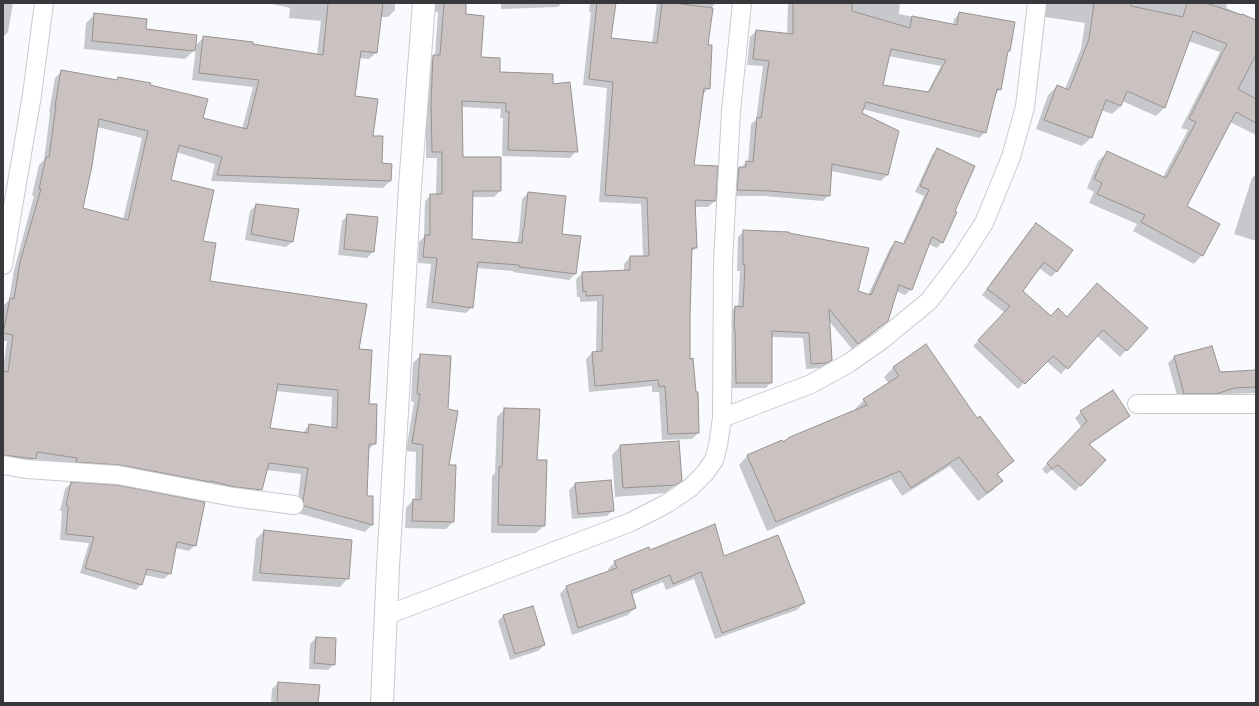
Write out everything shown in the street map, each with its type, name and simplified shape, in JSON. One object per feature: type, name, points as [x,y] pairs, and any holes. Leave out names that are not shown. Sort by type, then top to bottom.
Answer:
[{"type":"street","points":[[3,265],[32,94],[44,3]]},
{"type":"street","points":[[382,703],[387,615],[388,559],[410,186],[424,3]]},
{"type":"street","points":[[387,615],[631,522],[666,504],[690,488],[705,473],[714,460],[722,418],[723,262],[731,111],[742,3]]},
{"type":"street","points":[[722,418],[811,384],[849,363],[883,339],[929,301],[934,295],[960,260],[984,223],[1010,157],[1025,107],[1037,3]]},
{"type":"street","points":[[1137,404],[1256,404]]},
{"type":"street","points":[[3,465],[26,469],[118,475],[233,497],[294,504]]},
{"type":"building","points":[[328,3],[383,3],[377,53],[361,51],[355,96],[378,99],[373,136],[383,136],[382,163],[392,164],[391,181],[217,175],[222,157],[179,145],[171,180],[214,190],[203,241],[216,243],[210,281],[367,304],[359,349],[372,350],[369,404],[377,404],[376,444],[369,444],[367,496],[373,496],[373,525],[304,506],[303,501],[308,468],[269,463],[262,490],[235,487],[120,465],[76,462],[77,458],[37,452],[36,459],[3,455],[3,371],[8,372],[13,335],[3,333],[10,298],[14,299],[20,262],[41,189],[39,189],[46,157],[49,157],[61,70],[117,80],[118,77],[151,83],[150,85],[208,99],[203,118],[247,129],[259,80],[199,73],[203,36],[253,42],[253,44],[323,55]],"holes":[[[99,119],[148,131],[128,220],[83,208],[92,166]],[[278,384],[338,390],[337,428],[309,424],[308,433],[270,428]]]},
{"type":"building","points":[[444,3],[466,3],[466,14],[484,16],[481,57],[500,58],[500,72],[553,74],[553,84],[570,82],[578,152],[508,150],[509,112],[506,112],[506,103],[462,101],[463,157],[501,157],[501,191],[473,191],[472,239],[522,243],[528,192],[566,196],[562,234],[581,236],[576,274],[519,267],[519,265],[478,262],[473,308],[432,302],[437,258],[423,257],[425,235],[430,235],[430,194],[442,194],[442,152],[432,152],[431,104],[433,55],[440,55]]},
{"type":"building","points":[[597,3],[616,3],[611,38],[657,43],[662,3],[713,8],[708,45],[712,45],[710,89],[704,88],[694,165],[718,166],[716,201],[695,200],[697,248],[692,248],[690,359],[693,358],[696,392],[698,392],[699,433],[668,434],[665,386],[659,387],[658,380],[595,386],[592,352],[602,351],[603,295],[586,296],[586,291],[583,292],[582,272],[630,270],[630,256],[649,256],[647,198],[605,195],[613,82],[589,79]]},
{"type":"building","points":[[793,3],[852,3],[852,11],[910,28],[912,16],[957,25],[959,12],[1015,22],[1001,90],[997,89],[986,133],[866,102],[862,113],[899,131],[888,175],[832,164],[830,196],[737,190],[739,167],[746,167],[746,161],[753,162],[757,117],[761,118],[769,61],[753,59],[756,30],[793,34]],"holes":[[[891,49],[946,60],[929,92],[883,85]]]},
{"type":"building","points":[[1094,3],[1131,3],[1131,6],[1183,17],[1187,3],[1206,3],[1256,20],[1256,55],[1238,89],[1256,99],[1256,123],[1236,112],[1187,206],[1220,224],[1203,256],[1141,222],[1145,215],[1097,194],[1102,183],[1094,179],[1107,151],[1166,178],[1196,122],[1189,119],[1227,44],[1193,31],[1165,108],[1127,91],[1121,106],[1106,100],[1092,138],[1044,120],[1057,85],[1069,90],[1089,39]]},
{"type":"building","points":[[94,13],[147,19],[146,29],[197,35],[195,51],[92,41]]},
{"type":"building","points":[[937,148],[975,166],[943,243],[932,237],[912,290],[899,285],[888,321],[858,344],[829,309],[832,360],[827,363],[811,364],[809,333],[772,331],[772,383],[736,383],[734,329],[735,306],[743,307],[745,265],[743,265],[743,230],[789,232],[869,248],[858,291],[871,295],[895,241],[904,244],[929,190],[920,186]]},
{"type":"building","points":[[256,204],[299,209],[293,242],[251,234]]},
{"type":"building","points":[[347,214],[378,217],[374,252],[344,249]]},
{"type":"building","points":[[1036,223],[1073,250],[1057,272],[1044,262],[1023,291],[1051,316],[1058,308],[1067,317],[1097,283],[1148,328],[1127,351],[1103,330],[1068,369],[1053,356],[1025,384],[978,340],[1010,306],[987,289]]},
{"type":"building","points":[[926,344],[977,418],[980,416],[1014,461],[997,474],[1003,481],[987,493],[959,457],[911,488],[900,471],[776,522],[747,455],[782,440],[783,442],[790,437],[867,405],[863,399],[899,376],[893,367]]},
{"type":"building","points":[[1212,346],[1220,372],[1256,370],[1256,387],[1234,388],[1216,394],[1184,394],[1174,356]]},
{"type":"building","points":[[420,354],[451,356],[448,409],[458,411],[449,465],[456,465],[454,522],[412,521],[413,499],[421,500],[423,445],[412,443],[420,394],[417,394]]},
{"type":"building","points":[[1113,390],[1130,416],[1089,444],[1106,460],[1081,486],[1058,465],[1052,469],[1047,463],[1087,421],[1080,411]]},
{"type":"building","points":[[504,408],[540,409],[537,460],[547,460],[545,526],[498,525],[499,467],[502,467]]},
{"type":"building","points":[[679,441],[682,481],[676,485],[623,488],[620,445]]},
{"type":"building","points":[[611,480],[614,511],[578,514],[575,483]]},
{"type":"building","points":[[71,482],[117,485],[205,502],[196,546],[177,542],[171,574],[147,569],[142,585],[85,568],[94,537],[66,534],[68,506],[66,505]]},
{"type":"building","points":[[715,524],[724,556],[778,535],[805,603],[722,633],[701,572],[673,584],[670,575],[631,591],[636,608],[578,628],[566,586],[617,568],[614,561],[649,547],[650,550]]},
{"type":"building","points":[[264,530],[352,540],[349,579],[260,573]]},
{"type":"building","points":[[533,606],[545,645],[515,654],[503,615]]},
{"type":"building","points":[[316,637],[336,638],[335,665],[314,663]]},
{"type":"building","points":[[278,682],[320,685],[318,703],[277,703]]}]
